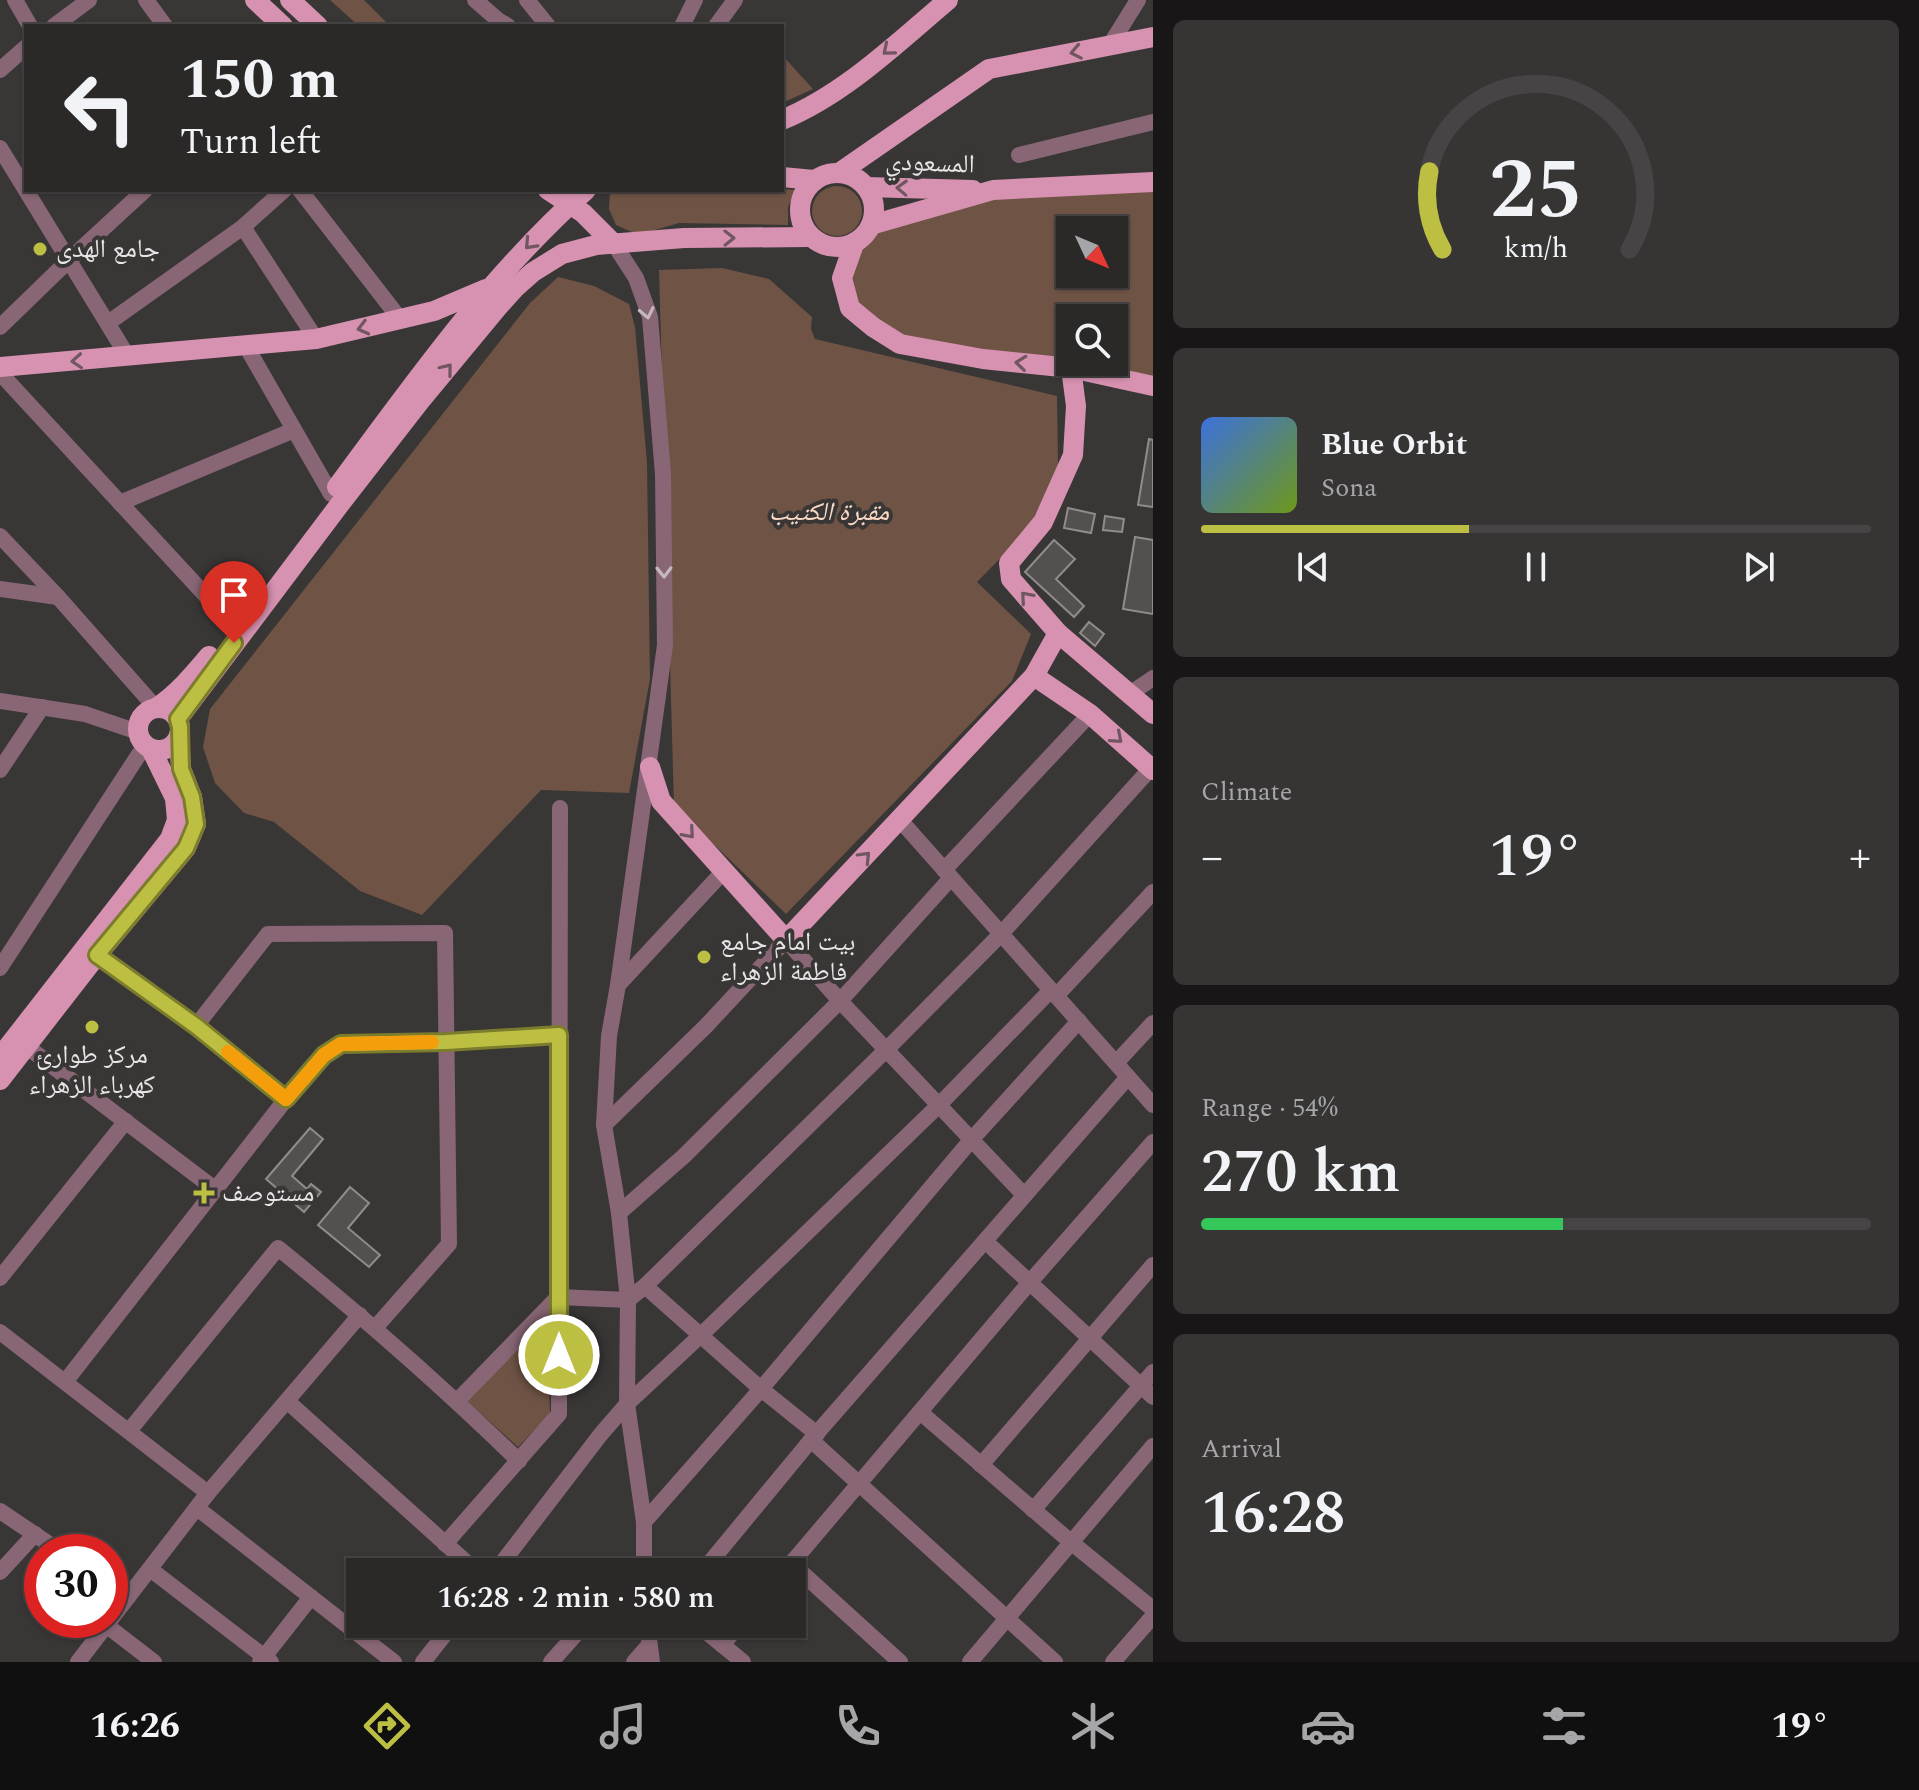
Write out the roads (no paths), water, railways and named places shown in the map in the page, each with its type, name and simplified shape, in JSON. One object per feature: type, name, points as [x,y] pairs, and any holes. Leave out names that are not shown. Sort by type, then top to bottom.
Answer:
[{"type":"main road","points":[[255,0],[281,24]]},
{"type":"main road","points":[[290,0],[316,24]]},
{"type":"main road","points":[[784,119],[833,92],[948,0]]},
{"type":"main road","points":[[839,173],[858,179],[866,187],[874,205],[874,215],[864,236],[854,244],[831,247],[810,237],[799,214],[800,201],[814,180],[839,173],[989,69],[1153,37]]},
{"type":"main road","points":[[784,177],[814,180]]},
{"type":"main road","points":[[871,225],[993,190],[1153,182]]},
{"type":"main road","name":"المسعودي","points":[[866,187],[993,190]]},
{"type":"main road","points":[[551,192],[594,223],[614,244]]},
{"type":"main road","points":[[0,1057],[170,839],[177,820],[175,798],[144,742],[140,719],[149,710],[170,699],[188,681],[490,287],[584,192]]},
{"type":"main road","points":[[594,223],[595,192]]},
{"type":"main road","points":[[144,742],[160,751],[175,743],[179,727],[402,424],[515,288],[540,267],[562,254],[614,244],[684,238],[810,237]]},
{"type":"main road","points":[[854,244],[842,278],[850,308],[900,344],[983,359],[1056,366]]},
{"type":"main road","points":[[0,370],[316,339],[449,306],[490,287]]},
{"type":"main road","points":[[1072,376],[1076,406],[1073,455],[1043,522],[1009,563],[1011,579],[1058,633],[1153,714]]},
{"type":"main road","points":[[1107,376],[1153,386]]},
{"type":"main road","points":[[650,767],[661,801],[786,940],[1034,676],[1058,633]]},
{"type":"main road","points":[[1034,676],[1090,714],[1152,769]]},
{"type":"main road","points":[[0,1080],[97,955],[186,848],[196,824],[192,797],[181,769],[179,727],[169,710],[156,708]]},
{"type":"street","points":[[15,0],[29,24]]},
{"type":"street","points":[[57,24],[89,0]]},
{"type":"street","points":[[146,0],[164,24]]},
{"type":"street","points":[[475,0],[505,24]]},
{"type":"street","points":[[527,0],[545,24]]},
{"type":"street","points":[[683,24],[695,0]]},
{"type":"street","points":[[717,24],[735,0]]},
{"type":"street","points":[[1110,45],[1138,0]]},
{"type":"street","points":[[0,70],[24,49]]},
{"type":"street","points":[[1019,155],[1153,122]]},
{"type":"street","points":[[0,148],[24,188]]},
{"type":"street","points":[[26,192],[128,357]]},
{"type":"street","points":[[0,327],[143,192]]},
{"type":"street","points":[[108,323],[243,227],[282,192]]},
{"type":"street","points":[[302,192],[400,319]]},
{"type":"street","points":[[243,227],[316,339]]},
{"type":"street","points":[[614,244],[636,278],[650,317],[663,474],[665,645],[650,767],[609,1036],[604,1125],[619,1213],[628,1300],[627,1404],[644,1522],[645,1558]]},
{"type":"street","points":[[246,346],[331,494]]},
{"type":"street","points":[[0,370],[233,625]]},
{"type":"street","points":[[120,503],[294,430]]},
{"type":"street","points":[[0,536],[156,708]]},
{"type":"street","points":[[0,589],[58,597]]},
{"type":"street","points":[[1131,693],[1153,678]]},
{"type":"street","points":[[0,701],[85,714],[144,742],[0,968]]},
{"type":"street","points":[[0,770],[42,707]]},
{"type":"street","points":[[619,1213],[684,1156],[840,1001],[947,874],[1090,714]]},
{"type":"street","points":[[457,1401],[558,1297],[628,1300],[645,1286],[1001,934],[1152,769]]},
{"type":"street","points":[[445,1544],[559,1414],[560,808]]},
{"type":"street","points":[[900,820],[1153,1105]]},
{"type":"street","points":[[618,985],[723,872]]},
{"type":"street","points":[[506,1558],[627,1404],[939,1105],[1153,892]]},
{"type":"street","points":[[196,1026],[268,934],[445,933],[449,1244],[375,1328]]},
{"type":"street","points":[[604,1125],[706,1026],[786,940],[1024,1195]]},
{"type":"street","points":[[97,955],[196,1026],[286,1099]]},
{"type":"street","points":[[644,1522],[972,1139],[1079,1021]]},
{"type":"street","points":[[1116,1063],[1153,1023]]},
{"type":"street","points":[[65,1382],[286,1099],[324,1055],[341,1044],[559,1035]]},
{"type":"street","points":[[26,1046],[216,1190]]},
{"type":"street","points":[[714,1558],[814,1437],[1128,1077]]},
{"type":"street","points":[[0,1278],[126,1121]]},
{"type":"street","points":[[795,1558],[1153,1142]]},
{"type":"street","points":[[985,1241],[1147,1391]]},
{"type":"street","points":[[129,1431],[278,1248],[375,1328],[519,1461]]},
{"type":"street","points":[[981,1465],[1153,1265]]},
{"type":"street","points":[[645,1286],[814,1437],[858,1484],[1055,1662]]},
{"type":"street","points":[[128,1597],[208,1493],[360,1315]]},
{"type":"street","points":[[0,1332],[208,1493]]},
{"type":"street","points":[[1033,1510],[1147,1391],[1153,1372]]},
{"type":"street","points":[[287,1401],[461,1558]]},
{"type":"street","points":[[920,1412],[1153,1609]]},
{"type":"street","points":[[970,1662],[1153,1446]]},
{"type":"street","points":[[197,1508],[394,1662]]},
{"type":"street","points":[[0,1511],[35,1534]]},
{"type":"street","points":[[0,1572],[24,1546]]},
{"type":"street","points":[[642,1558],[645,1554]]},
{"type":"street","points":[[150,1569],[265,1660],[311,1597]]},
{"type":"street","points":[[806,1584],[900,1662]]},
{"type":"street","points":[[1113,1662],[1153,1616]]},
{"type":"street","points":[[78,1662],[96,1638]]},
{"type":"street","points":[[123,1638],[154,1662]]},
{"type":"street","points":[[423,1662],[442,1638]]},
{"type":"street","points":[[551,1662],[572,1638]]},
{"type":"street","points":[[714,1638],[743,1662]]},
{"type":"street","points":[[722,1645],[728,1638]]},
{"type":"street","points":[[634,1662],[650,1654]]},
{"type":"place","name":"جامع الهدى","points":[[40,249]]},
{"type":"place","name":"بيت امام جامع فاطمة الزهراء","points":[[704,957]]},
{"type":"place","name":"مركز طوارئ كهرباء الزهراء","points":[[92,1027]]},
{"type":"place","name":"مستوصف","points":[[204,1193]]},
{"type":"park label","name":"مقبرة الكتيب","points":[[829,512]]}]
